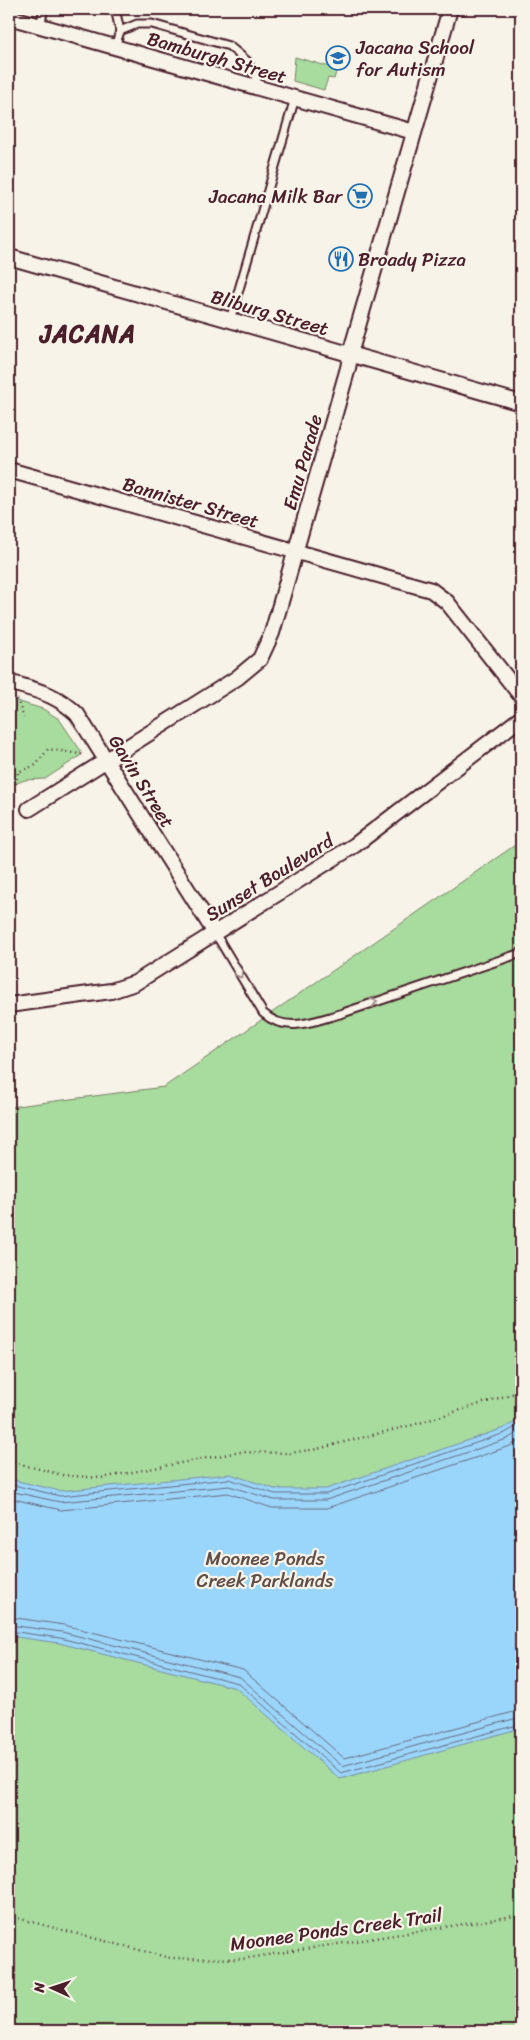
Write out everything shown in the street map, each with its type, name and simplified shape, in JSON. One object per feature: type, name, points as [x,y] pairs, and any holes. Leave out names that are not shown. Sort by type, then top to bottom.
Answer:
[{"type":"street","name":"Emu Parade","points":[[29,808],[238,678],[260,659],[272,634],[296,552],[450,9]]},
{"type":"street","name":"Bamburgh Street","points":[[9,17],[414,132]]},
{"type":"street","name":"Bliburg Street","points":[[9,257],[521,403]]},
{"type":"street","name":"Bannister Street","points":[[9,470],[422,587],[437,594],[446,602],[521,696]]},
{"type":"street","name":"Gavin Street","points":[[9,682],[61,699],[77,714],[215,933]]},
{"type":"street","name":"Sunset Boulevard","points":[[9,1005],[111,992],[127,987],[362,840],[521,718]]},
{"type":"lane","points":[[40,26],[44,9]]},
{"type":"lane","points":[[115,47],[120,31],[116,13]]},
{"type":"lane","points":[[120,31],[137,24],[152,24],[229,46],[247,61],[257,80],[257,88]]},
{"type":"lane","points":[[230,320],[295,98]]},
{"type":"lane","points":[[215,933],[263,1013],[272,1021],[288,1024],[309,1023],[340,1014],[521,953]]},
{"type":"path","points":[[17,699],[24,718]]},
{"type":"path","points":[[16,784],[18,772],[36,764],[48,748],[86,755]]},
{"type":"path","points":[[9,1461],[62,1475],[101,1478],[240,1452],[290,1453],[416,1424],[521,1391]]},
{"type":"path","name":"Moonee Ponds Creek Trail","points":[[9,1916],[170,1958],[242,1960],[521,1915]]},
{"type":"green space","points":[[295,57],[337,69],[334,79],[328,78],[324,90],[293,81]]},
{"type":"green space","points":[[10,699],[43,709],[59,719],[81,751],[80,756],[45,779],[25,780],[9,786]]},
{"type":"green space","name":"Moonee Ponds Creek Parklands","points":[[521,841],[521,2031],[9,2031],[9,1107],[164,1087]]},
{"type":"water","points":[[521,1419],[521,1728],[340,1779],[236,1688],[59,1643],[9,1636],[9,1479],[60,1491],[230,1474],[275,1489],[326,1489],[504,1428]]},
{"type":"place","name":"Jacana School for Autism","points":[[338,58]]},
{"type":"place","name":"Jacana Milk Bar","points":[[360,196]]},
{"type":"place","name":"Broady Pizza","points":[[341,259]]},
{"type":"district","name":"JACANA","points":[[88,334]]}]
